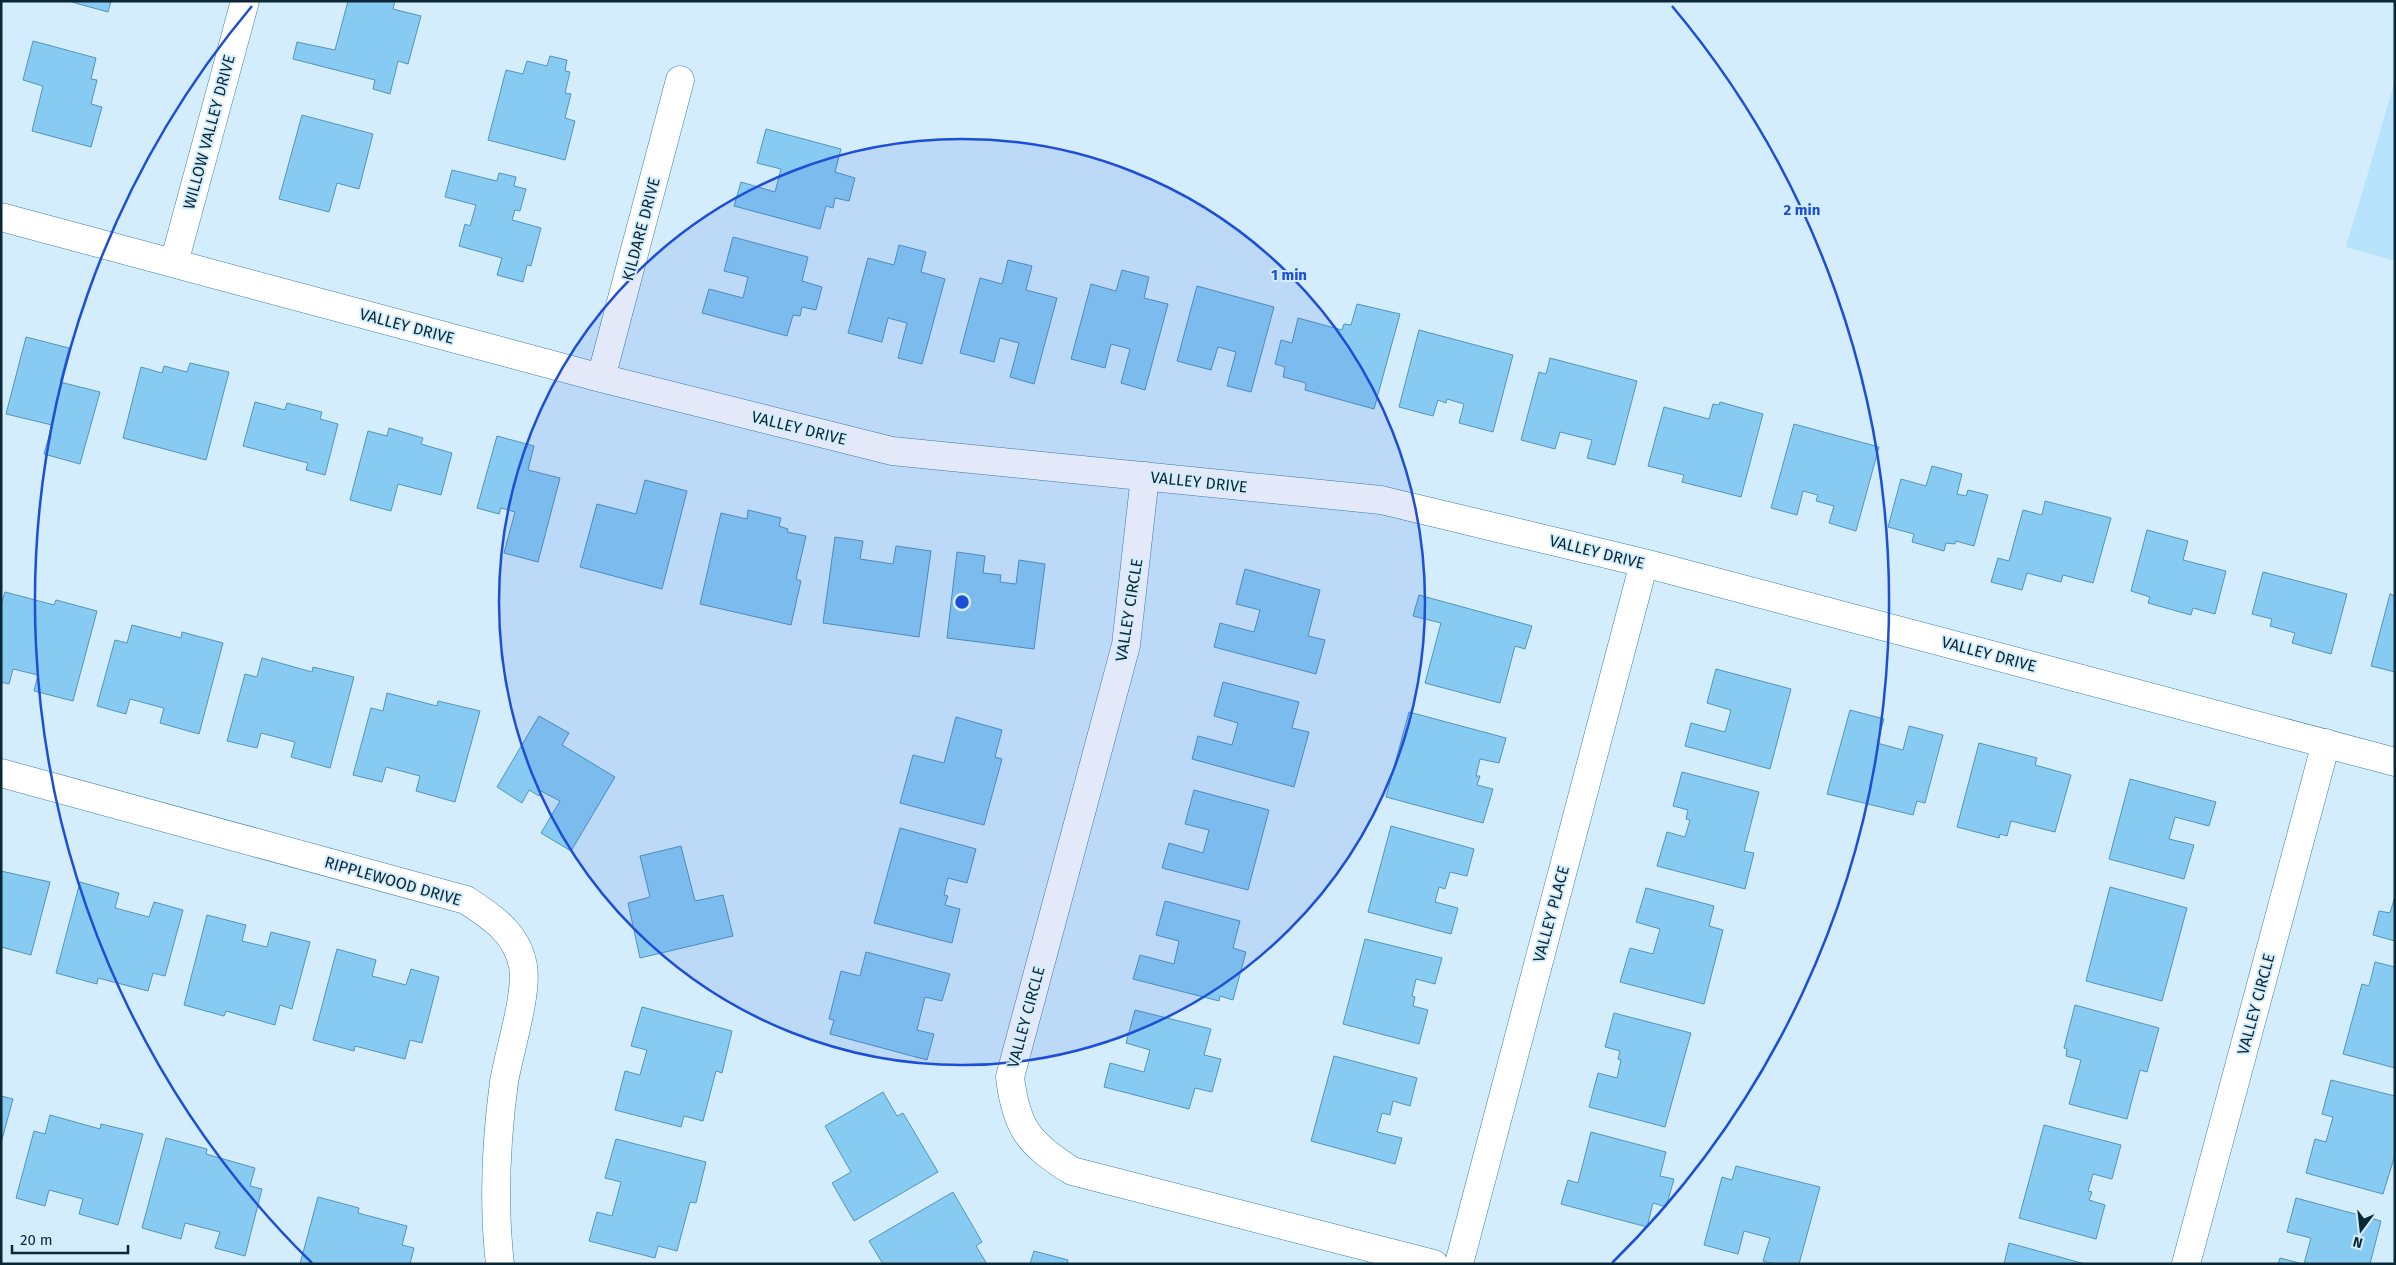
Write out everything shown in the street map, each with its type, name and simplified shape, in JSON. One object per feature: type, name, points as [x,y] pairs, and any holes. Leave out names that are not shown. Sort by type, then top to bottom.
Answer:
[{"type":"street","name":"WILLOW VALLEY DRIVE","points":[[174,263],[245,1]]},
{"type":"street","name":"KILDARE DRIVE","points":[[601,378],[680,80]]},
{"type":"street","name":"VALLEY DRIVE","points":[[1,217],[601,378],[892,452],[1381,500],[1644,563],[2395,762]]},
{"type":"street","name":"VALLEY CIRCLE","points":[[1145,476],[1126,645],[1010,1077],[1013,1107],[1024,1130],[1045,1154],[1072,1171],[1434,1264]]},
{"type":"street","name":"VALLEY PLACE","points":[[1459,1264],[1644,563]]},
{"type":"street","name":"VALLEY CIRCLE","points":[[2186,1264],[2326,743]]},
{"type":"street","name":"RIPPLEWOOD DRIVE","points":[[1,773],[466,900],[496,919],[512,937],[523,966],[523,987],[504,1082],[497,1154],[497,1232],[500,1264]]},
{"type":"shaded area","points":[[2395,81],[2395,261],[2346,247]]},
{"type":"building","points":[[68,1],[111,1],[108,12]]},
{"type":"building","points":[[348,1],[395,1],[393,9],[421,16],[408,64],[398,61],[390,94],[373,89],[375,80],[293,59],[297,42],[335,50]]},
{"type":"building","points":[[33,41],[96,58],[91,79],[97,80],[91,104],[102,107],[91,147],[32,131],[43,86],[23,80]]},
{"type":"building","points":[[550,56],[567,60],[565,71],[570,72],[565,93],[571,94],[565,118],[575,121],[565,160],[488,140],[506,70],[523,74],[527,61],[547,66]]},
{"type":"building","points":[[302,115],[373,134],[359,189],[337,183],[329,212],[279,199]]},
{"type":"building","points":[[766,129],[841,149],[835,172],[855,178],[849,201],[835,198],[833,208],[826,206],[820,229],[734,206],[741,182],[775,192],[781,169],[757,163]]},
{"type":"building","points":[[452,170],[497,181],[499,173],[516,177],[514,186],[526,189],[520,211],[515,210],[512,220],[541,228],[531,266],[527,265],[523,282],[497,275],[502,258],[459,246],[465,224],[470,226],[476,205],[445,197]]},
{"type":"building","points":[[733,237],[808,257],[802,281],[822,287],[816,310],[802,307],[800,316],[793,315],[787,336],[702,313],[709,289],[743,298],[748,277],[724,271]]},
{"type":"building","points":[[899,245],[926,252],[921,272],[945,279],[922,364],[898,358],[907,323],[888,318],[882,342],[848,333],[868,258],[894,265]]},
{"type":"building","points":[[1008,260],[1032,266],[1026,290],[1057,298],[1034,384],[1010,377],[1019,343],[1000,338],[994,362],[960,353],[980,278],[1002,284]]},
{"type":"building","points":[[1122,270],[1149,277],[1144,298],[1168,304],[1145,390],[1121,383],[1130,349],[1111,344],[1105,368],[1071,359],[1091,284],[1116,291]]},
{"type":"building","points":[[1197,286],[1274,307],[1251,392],[1227,386],[1236,352],[1218,347],[1211,370],[1177,361]]},
{"type":"building","points":[[1357,304],[1400,314],[1374,409],[1305,390],[1306,383],[1283,377],[1285,367],[1275,364],[1281,340],[1292,343],[1298,318],[1342,330],[1344,324],[1351,325]]},
{"type":"building","points":[[1419,330],[1513,355],[1493,432],[1459,423],[1464,404],[1447,399],[1446,403],[1438,400],[1433,416],[1399,407]]},
{"type":"building","points":[[26,337],[69,348],[60,382],[100,392],[80,464],[44,454],[52,425],[6,414]]},
{"type":"building","points":[[1550,358],[1637,381],[1615,465],[1587,458],[1592,440],[1560,432],[1555,449],[1521,440],[1539,372],[1546,374]]},
{"type":"building","points":[[190,363],[229,372],[206,460],[123,438],[141,367],[162,373],[164,366],[187,372]]},
{"type":"building","points":[[255,402],[285,410],[287,403],[322,412],[320,419],[338,424],[325,475],[306,470],[308,463],[243,446]]},
{"type":"building","points":[[1720,402],[1763,414],[1741,497],[1682,482],[1684,475],[1648,466],[1664,407],[1709,419],[1713,404],[1719,405]]},
{"type":"building","points":[[1794,424],[1879,447],[1856,531],[1829,523],[1834,506],[1816,501],[1818,495],[1803,491],[1797,515],[1771,508]]},
{"type":"building","points":[[389,428],[423,438],[421,444],[452,453],[441,495],[398,484],[391,511],[350,500],[368,431],[387,436]]},
{"type":"building","points":[[497,436],[534,446],[528,470],[560,478],[538,562],[504,553],[515,512],[501,508],[499,514],[477,508]]},
{"type":"building","points":[[1932,466],[1962,474],[1957,494],[1966,496],[1968,490],[1988,495],[1974,546],[1956,541],[1955,544],[1946,543],[1944,551],[1912,542],[1914,534],[1888,527],[1901,479],[1926,486]]},
{"type":"building","points":[[645,480],[687,491],[662,589],[580,567],[597,504],[636,514]]},
{"type":"building","points":[[2045,501],[2111,518],[2093,583],[2063,575],[2061,582],[2027,573],[2022,590],[1991,582],[1998,558],[2009,561],[2023,510],[2042,515]]},
{"type":"building","points":[[748,510],[781,518],[779,526],[788,529],[787,532],[806,536],[796,579],[801,581],[791,625],[700,604],[721,513],[747,519]]},
{"type":"building","points":[[2147,530],[2188,541],[2183,560],[2226,571],[2215,614],[2193,608],[2191,615],[2148,603],[2150,597],[2131,591]]},
{"type":"building","points":[[835,537],[863,541],[860,559],[893,564],[896,546],[931,551],[919,637],[823,623]]},
{"type":"building","points":[[957,552],[985,556],[983,573],[1001,575],[1000,582],[1016,584],[1019,560],[1045,564],[1034,649],[947,638]]},
{"type":"building","points":[[1245,569],[1320,590],[1308,636],[1325,640],[1316,674],[1214,647],[1220,623],[1254,632],[1260,610],[1236,604]]},
{"type":"building","points":[[2263,572],[2347,594],[2331,654],[2292,643],[2295,633],[2270,626],[2272,619],[2252,614]]},
{"type":"building","points":[[5,592],[54,605],[56,600],[97,611],[73,701],[34,691],[38,675],[13,669],[9,684],[1,682],[1,605]]},
{"type":"building","points":[[2390,594],[2395,596],[2395,672],[2371,666]]},
{"type":"building","points":[[1419,595],[1532,626],[1525,649],[1515,646],[1500,703],[1425,683],[1441,623],[1413,616]]},
{"type":"building","points":[[132,625],[181,638],[182,632],[223,643],[199,734],[160,723],[164,708],[130,699],[126,714],[97,706],[115,640],[127,643]]},
{"type":"building","points":[[262,658],[312,672],[313,667],[354,677],[330,768],[291,757],[295,742],[261,733],[257,748],[227,741],[245,674],[257,677]]},
{"type":"building","points":[[1716,669],[1791,689],[1770,769],[1685,746],[1691,723],[1725,732],[1731,710],[1707,703]]},
{"type":"building","points":[[1223,682],[1299,702],[1292,728],[1309,732],[1294,787],[1192,759],[1198,736],[1232,745],[1238,723],[1214,716]]},
{"type":"building","points":[[387,693],[437,706],[438,701],[480,711],[455,802],[416,791],[420,776],[386,767],[382,782],[353,775],[371,708],[383,711]]},
{"type":"building","points":[[1850,710],[1884,719],[1877,743],[1903,750],[1909,726],[1943,735],[1925,803],[1917,801],[1913,815],[1827,794]]},
{"type":"building","points":[[1409,712],[1506,738],[1499,763],[1480,759],[1476,776],[1480,776],[1477,785],[1493,789],[1483,823],[1386,797]]},
{"type":"building","points":[[539,716],[569,733],[562,745],[615,777],[571,851],[541,833],[560,801],[541,791],[539,796],[529,790],[522,803],[497,787]]},
{"type":"building","points":[[956,717],[1002,730],[995,757],[1002,759],[984,825],[900,803],[913,755],[944,763]]},
{"type":"building","points":[[1979,743],[2037,758],[2035,765],[2071,775],[2055,832],[2011,821],[2007,836],[2000,834],[1999,838],[1957,827]]},
{"type":"building","points":[[1682,772],[1759,792],[1744,851],[1754,853],[1745,889],[1657,866],[1667,832],[1685,837],[1690,820],[1686,819],[1688,810],[1673,806]]},
{"type":"building","points":[[2130,779],[2216,802],[2209,826],[2175,817],[2169,839],[2194,845],[2184,879],[2109,859]]},
{"type":"building","points":[[1194,790],[1269,810],[1248,890],[1162,868],[1169,843],[1203,853],[1209,830],[1185,824]]},
{"type":"building","points":[[1391,826],[1474,849],[1467,876],[1450,872],[1445,889],[1439,887],[1435,902],[1458,908],[1451,934],[1368,912]]},
{"type":"building","points":[[900,828],[976,849],[967,883],[948,878],[944,895],[948,896],[945,905],[960,909],[952,943],[874,923]]},
{"type":"building","points":[[681,846],[695,901],[723,895],[733,936],[640,958],[628,903],[650,897],[640,856]]},
{"type":"building","points":[[1,871],[50,882],[31,955],[1,947]]},
{"type":"building","points":[[80,882],[119,893],[115,908],[149,917],[154,902],[183,910],[165,976],[153,973],[148,991],[98,978],[97,984],[56,973]]},
{"type":"building","points":[[2110,887],[2187,908],[2162,1001],[2086,981]]},
{"type":"building","points":[[1646,888],[1714,906],[1709,926],[1723,930],[1704,1004],[1620,982],[1630,948],[1653,954],[1660,929],[1636,922]]},
{"type":"building","points":[[2395,896],[2395,941],[2373,935],[2379,911],[2390,913]]},
{"type":"building","points":[[1165,901],[1240,921],[1233,948],[1246,952],[1233,1000],[1220,996],[1219,1001],[1133,979],[1140,955],[1174,964],[1179,941],[1156,935]]},
{"type":"building","points":[[207,915],[246,925],[242,941],[267,947],[271,932],[310,942],[292,1009],[280,1005],[275,1025],[226,1011],[224,1016],[184,1005]]},
{"type":"building","points":[[1365,939],[1442,958],[1435,984],[1416,979],[1412,996],[1415,997],[1413,1006],[1428,1010],[1419,1044],[1343,1024]]},
{"type":"building","points":[[337,949],[376,960],[372,976],[406,985],[411,969],[439,977],[422,1043],[410,1040],[405,1059],[355,1046],[354,1051],[313,1040]]},
{"type":"building","points":[[866,952],[950,974],[942,1001],[925,997],[917,1030],[934,1034],[927,1060],[830,1034],[834,1020],[829,1019],[841,971],[860,976]]},
{"type":"building","points":[[2375,962],[2395,967],[2395,1068],[2343,1054],[2362,984],[2369,986]]},
{"type":"building","points":[[2075,1005],[2159,1028],[2147,1072],[2140,1070],[2127,1119],[2069,1104],[2081,1060],[2066,1056],[2067,1049],[2064,1048]]},
{"type":"building","points":[[642,1007],[732,1031],[722,1073],[716,1071],[703,1121],[684,1116],[681,1127],[615,1110],[625,1071],[640,1075],[647,1050],[631,1046]]},
{"type":"building","points":[[1135,1010],[1211,1029],[1204,1055],[1221,1059],[1212,1092],[1195,1088],[1189,1109],[1104,1087],[1110,1063],[1144,1072],[1150,1050],[1126,1043]]},
{"type":"building","points":[[1614,1013],[1691,1033],[1665,1127],[1589,1107],[1598,1073],[1617,1078],[1621,1060],[1618,1059],[1620,1051],[1605,1047]]},
{"type":"building","points":[[1334,1056],[1417,1078],[1410,1106],[1393,1101],[1390,1115],[1382,1113],[1377,1132],[1402,1138],[1395,1164],[1311,1141]]},
{"type":"building","points":[[2331,1080],[2395,1096],[2395,1155],[2383,1194],[2306,1173],[2315,1139],[2326,1142],[2333,1117],[2322,1114]]},
{"type":"building","points":[[883,1092],[897,1116],[903,1113],[938,1172],[854,1221],[832,1183],[851,1172],[825,1126]]},
{"type":"building","points":[[1,1096],[13,1099],[1,1143]]},
{"type":"building","points":[[50,1115],[100,1129],[101,1124],[143,1134],[118,1225],[79,1214],[83,1199],[49,1190],[45,1206],[16,1198],[34,1131],[45,1134]]},
{"type":"building","points":[[2044,1125],[2121,1145],[2112,1179],[2093,1174],[2088,1191],[2092,1192],[2089,1200],[2105,1205],[2096,1239],[2019,1218]]},
{"type":"building","points":[[1591,1132],[1666,1152],[1660,1176],[1674,1179],[1666,1207],[1653,1203],[1647,1227],[1561,1204],[1568,1180],[1578,1183]]},
{"type":"building","points":[[166,1138],[207,1149],[206,1154],[255,1168],[250,1186],[262,1189],[245,1256],[215,1248],[220,1232],[185,1223],[181,1239],[142,1228]]},
{"type":"building","points":[[616,1139],[706,1162],[696,1203],[690,1202],[677,1251],[658,1246],[655,1258],[589,1241],[597,1212],[612,1216],[621,1182],[605,1178]]},
{"type":"building","points":[[1736,1166],[1820,1187],[1799,1264],[1773,1264],[1763,1261],[1770,1238],[1744,1231],[1738,1254],[1704,1245],[1722,1177],[1732,1180]]},
{"type":"building","points":[[953,1192],[982,1242],[976,1246],[987,1264],[883,1264],[869,1241]]},
{"type":"building","points":[[318,1197],[359,1208],[358,1213],[407,1226],[402,1245],[414,1248],[410,1264],[300,1264]]},
{"type":"building","points":[[2296,1198],[2381,1221],[2370,1264],[2304,1264],[2311,1238],[2287,1232]]},
{"type":"building","points":[[2009,1243],[2085,1264],[2004,1264]]},
{"type":"building","points":[[1034,1251],[1068,1260],[1067,1264],[1030,1264]]},
{"type":"building","points":[[2280,1258],[2303,1264],[2278,1264]]}]
